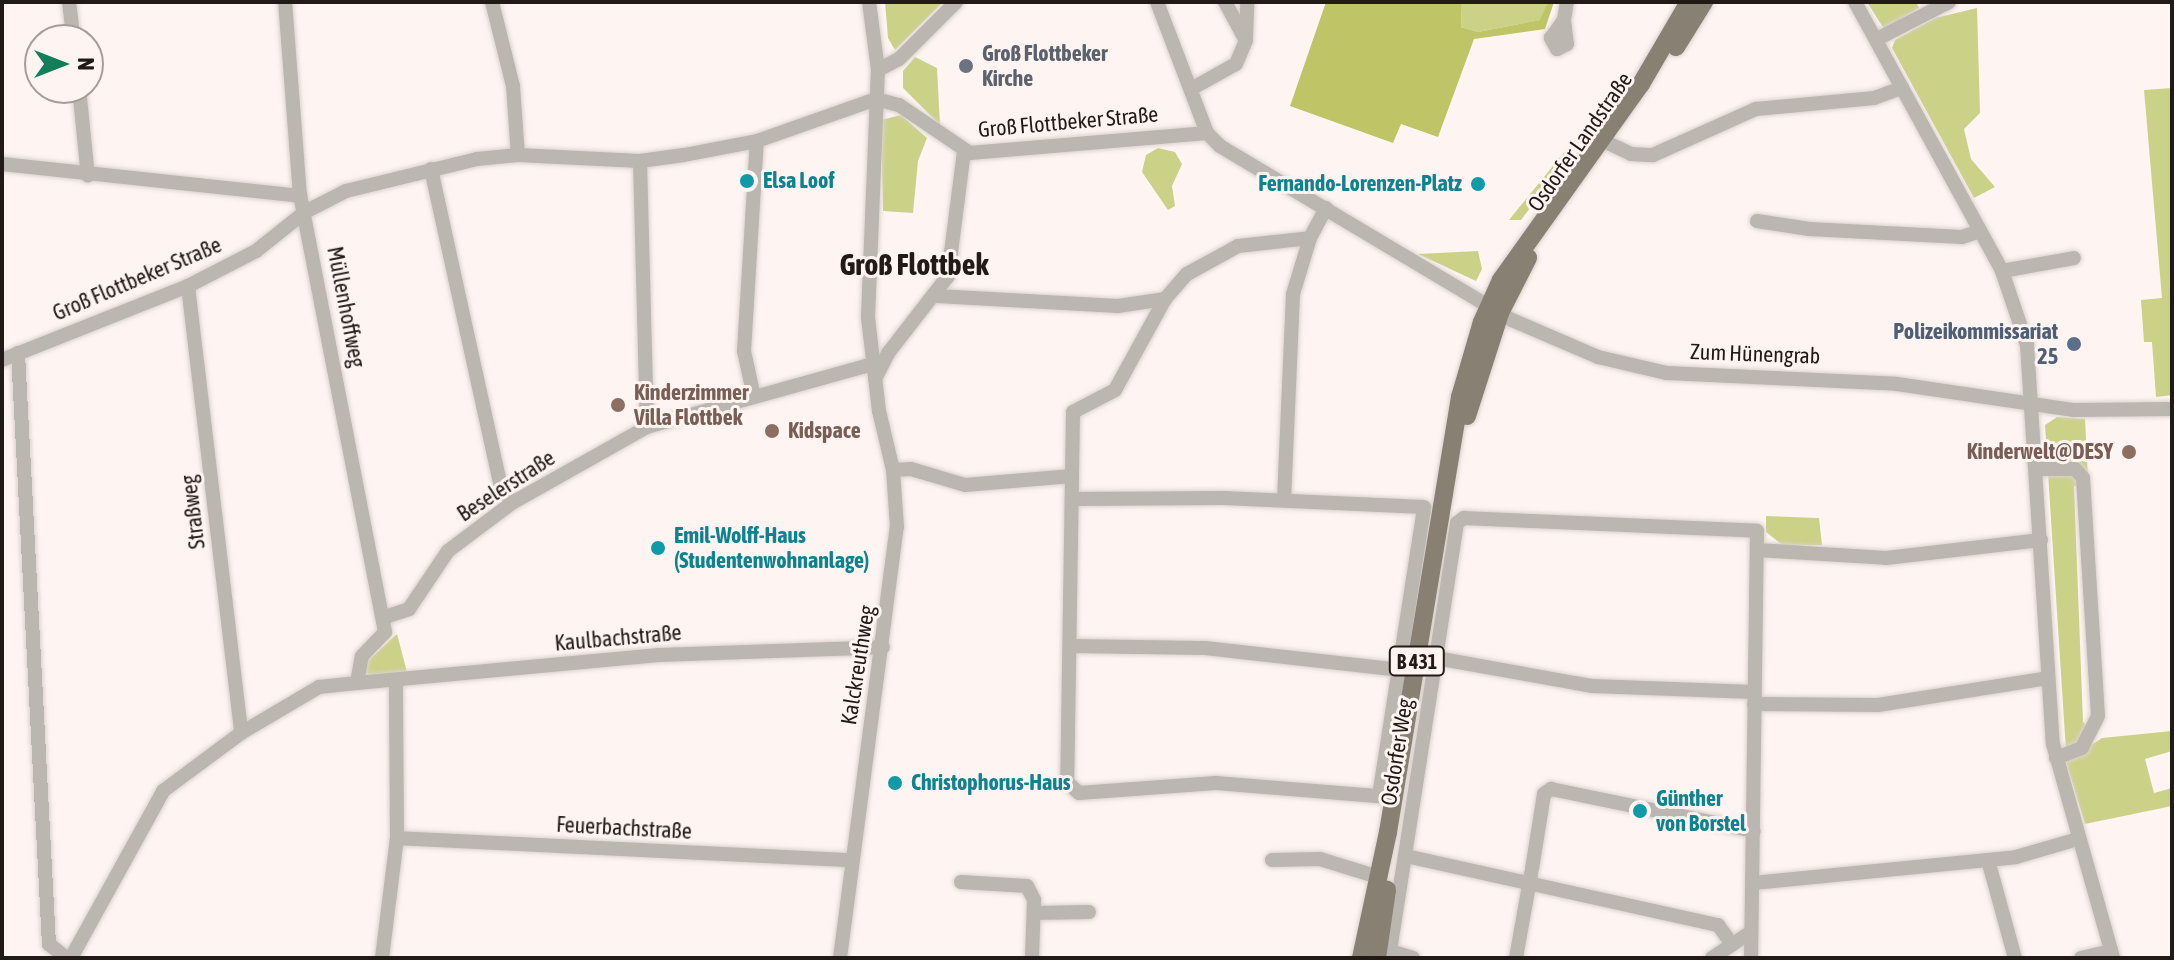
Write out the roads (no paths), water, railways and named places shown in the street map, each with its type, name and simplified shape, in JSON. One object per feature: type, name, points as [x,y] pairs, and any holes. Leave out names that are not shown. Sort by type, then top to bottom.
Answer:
[{"type":"main road","name":"Osdorfer Landstraße","points":[[1494,308],[1515,258],[1641,84],[1689,2]]},
{"type":"main road","name":"Osdorfer Landstraße","points":[[1494,308],[1610,144],[1704,2]]},
{"type":"main road","name":"Osdorfer Weg","points":[[1361,958],[1388,832],[1462,387],[1494,308]]},
{"type":"main road","name":"Osdorfer Weg","points":[[1384,956],[1390,862],[1388,832]]},
{"type":"street","points":[[69,2],[72,24]]},
{"type":"street","name":"Müllenhoffweg","points":[[285,2],[300,196],[385,617]]},
{"type":"street","points":[[492,2],[513,86],[518,155]]},
{"type":"street","name":"Kalckreuthweg","points":[[840,958],[849,860],[896,555],[893,470],[870,335],[878,70],[869,2]]},
{"type":"street","points":[[878,70],[899,59],[956,2]]},
{"type":"street","points":[[1157,2],[1207,133],[1494,308]]},
{"type":"street","points":[[1225,2],[1246,40]]},
{"type":"street","points":[[1191,89],[1233,67],[1246,40],[1247,2]]},
{"type":"street","points":[[1564,20],[1567,2]]},
{"type":"street","points":[[1855,2],[2002,271],[2027,345],[2034,403],[2048,678],[2056,758],[2112,955],[2081,958]]},
{"type":"street","points":[[1877,39],[1949,2]]},
{"type":"street","points":[[1610,144],[1631,154],[1653,155],[1756,109],[1874,98],[1902,88]]},
{"type":"street","name":"Groß Flottbeker Straße","points":[[2,360],[188,286],[256,251],[305,212],[346,191],[431,169],[518,155],[640,161],[757,141],[876,99],[899,105],[964,151],[1207,133]]},
{"type":"street","points":[[81,104],[88,176]]},
{"type":"street","points":[[754,397],[744,351],[757,141]]},
{"type":"street","points":[[874,372],[937,296],[956,243],[964,151]]},
{"type":"street","points":[[640,161],[647,427]]},
{"type":"street","points":[[2,164],[88,176],[300,196]]},
{"type":"street","points":[[431,169],[500,484],[512,503]]},
{"type":"street","points":[[1284,500],[1293,294],[1310,238],[1326,208]]},
{"type":"street","points":[[1757,221],[1809,229],[1962,237],[1980,231]]},
{"type":"street","points":[[1310,238],[1238,246],[1187,274],[1165,299],[1119,386],[1074,410],[1071,646],[1205,648],[1401,670]]},
{"type":"street","points":[[2002,271],[2028,263],[2074,258]]},
{"type":"street","name":"Straßweg","points":[[188,286],[241,733]]},
{"type":"street","points":[[937,296],[1118,306],[1165,299]]},
{"type":"street","name":"Zum Hünengrab","points":[[1494,308],[1598,357],[1639,368],[1897,384],[2094,411],[2172,409]]},
{"type":"street","points":[[870,335],[896,344]]},
{"type":"street","points":[[18,353],[49,944],[68,958],[163,791],[241,733],[319,687],[357,683],[362,656],[381,638],[385,617]]},
{"type":"street","name":"Beselerstraße","points":[[385,617],[409,609],[448,551],[512,503],[647,427],[754,397],[874,372]]},
{"type":"street","points":[[893,470],[911,469],[965,485],[1072,476]]},
{"type":"street","points":[[2037,469],[2075,469],[2083,478],[2098,716],[2082,748],[2056,758]]},
{"type":"street","points":[[1074,499],[1284,500],[1424,507],[1445,490]]},
{"type":"street","name":"Osdorfer Weg","points":[[1071,646],[1067,782],[1072,791],[1216,783],[1375,798],[1381,792],[1424,507]]},
{"type":"street","name":"Osdorfer Weg","points":[[1384,956],[1406,856],[1457,523],[1464,518],[1757,531],[1757,550]]},
{"type":"street","points":[[1751,958],[1757,550],[1886,558],[2041,540]]},
{"type":"street","name":"Kaulbachstraße","points":[[357,683],[659,655],[883,647]]},
{"type":"street","points":[[1436,658],[1592,686],[1878,705],[2048,678]]},
{"type":"street","points":[[382,958],[397,838],[396,681]]},
{"type":"street","points":[[1516,958],[1544,794],[1551,789],[1754,831]]},
{"type":"street","name":"Feuerbachstraße","points":[[397,838],[849,860]]},
{"type":"street","points":[[1753,883],[1988,860],[2078,839]]},
{"type":"street","points":[[1406,856],[1530,875],[1718,925],[1732,944]]},
{"type":"street","points":[[1272,860],[1320,859],[1378,877]]},
{"type":"street","points":[[1988,860],[2015,958]]},
{"type":"street","points":[[961,882],[1021,883],[1032,892],[1032,958]]},
{"type":"street","points":[[1034,913],[1089,912]]},
{"type":"street","points":[[1712,958],[1751,932]]},
{"type":"street","points":[[1384,956],[1413,958]]},
{"type":"place","name":"Groß Flottbeker Kirche","points":[[966,66]]},
{"type":"place","name":"Elsa Loof","points":[[747,181]]},
{"type":"place","name":"Fernando-Lorenzen-Platz","points":[[1478,184]]},
{"type":"place","name":"Polizeikommissariat 25","points":[[2074,344]]},
{"type":"place","name":"Kinderzimmer Villa Flottbek","points":[[618,405]]},
{"type":"place","name":"Kidspace","points":[[772,431]]},
{"type":"place","name":"Kinderwelt@DESY","points":[[2129,452]]},
{"type":"place","name":"Emil-Wolff-Haus (Studentenwohnanlage)","points":[[658,548]]},
{"type":"place","name":"Christophorus-Haus","points":[[895,783]]},
{"type":"place","name":"Günther von Borstel","points":[[1640,811]]},
{"type":"district","name":"Groß Flottbek","points":[[914,264]]}]
